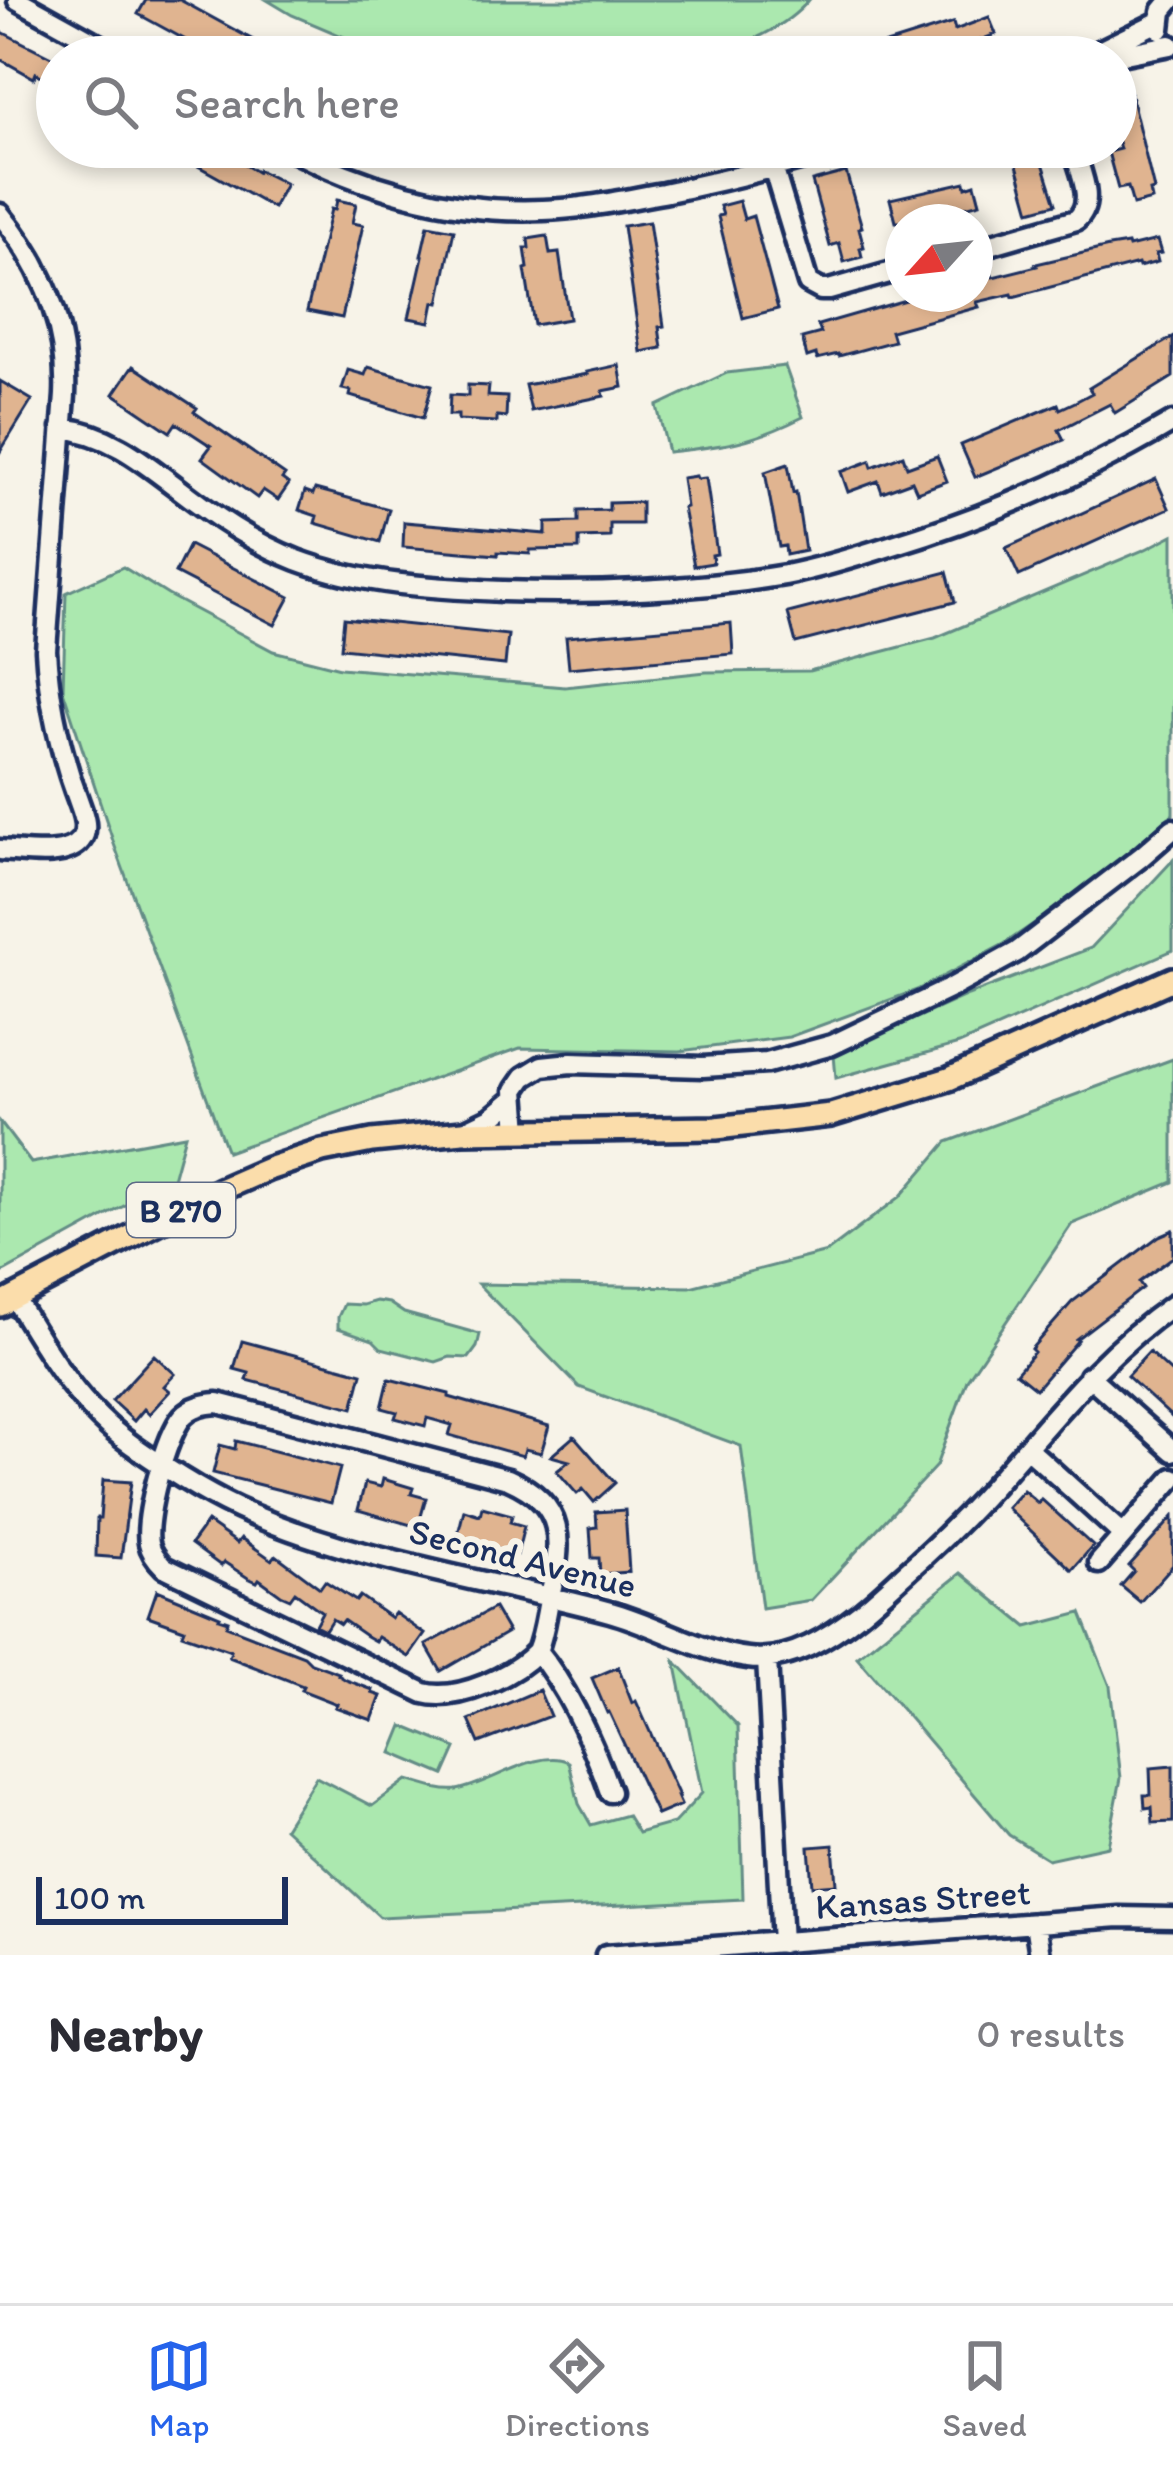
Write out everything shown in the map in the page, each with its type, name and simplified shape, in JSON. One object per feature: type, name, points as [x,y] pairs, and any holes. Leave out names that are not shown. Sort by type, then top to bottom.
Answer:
[{"type":"main road","name":"B 270","points":[[7,1301],[220,1190],[322,1151],[463,1132],[716,1128],[831,1115],[949,1079],[1173,979]]},
{"type":"street","points":[[18,0],[83,36]]},
{"type":"street","points":[[1167,6],[1164,39],[1172,46]]},
{"type":"street","points":[[1120,36],[1167,6]]},
{"type":"street","points":[[1137,52],[1172,46]]},
{"type":"street","points":[[331,168],[424,200],[521,211],[609,203],[765,168]]},
{"type":"street","points":[[774,168],[808,283],[829,290],[885,274]]},
{"type":"street","points":[[993,244],[1076,220],[1084,213],[1087,197],[1079,168]]},
{"type":"street","points":[[0,214],[26,250],[57,315],[66,371],[48,601],[47,678],[58,740],[85,818],[79,844],[67,850],[0,850]]},
{"type":"street","points":[[62,428],[82,430],[125,449],[244,534],[302,562],[408,585],[525,592],[748,581],[834,563],[926,535],[1052,485],[1173,422]]},
{"type":"street","points":[[518,1132],[514,1098],[519,1083],[542,1066],[767,1064],[832,1045],[1017,952],[1173,829]]},
{"type":"street","points":[[463,1132],[514,1098]]},
{"type":"street","name":"Second Avenue","points":[[7,1301],[62,1377],[117,1434],[246,1513],[382,1557],[640,1621],[713,1650],[767,1659]]},
{"type":"street","points":[[782,1943],[767,1659],[805,1648],[856,1618],[964,1518],[1089,1376],[1127,1339],[1173,1305]]},
{"type":"street","points":[[1089,1376],[1173,1451]]},
{"type":"street","points":[[218,1403],[508,1479],[537,1494],[555,1521],[559,1559],[550,1596],[537,1651],[526,1662],[454,1695],[424,1693],[164,1567],[149,1547],[148,1533],[170,1440],[185,1414],[218,1403]]},
{"type":"street","points":[[1027,1448],[1123,1535]]},
{"type":"street","points":[[1099,1563],[1173,1478]]},
{"type":"street","points":[[537,1651],[572,1708],[610,1792]]},
{"type":"street","name":"Kansas Street","points":[[606,1955],[1035,1923],[1173,1918]]},
{"type":"street","points":[[1035,1923],[1040,1955]]},
{"type":"green space","points":[[267,0],[809,0],[759,36],[342,36]]},
{"type":"green space","points":[[785,366],[803,417],[737,442],[668,452],[657,406],[727,373]]},
{"type":"green space","points":[[1173,535],[1173,814],[1083,890],[1004,944],[917,990],[789,1037],[680,1051],[520,1048],[227,1152],[63,690],[66,593],[123,567],[273,651],[340,668],[565,687],[706,672],[809,671],[935,638]]},
{"type":"green space","points":[[1173,860],[1173,950],[959,1044],[836,1078],[834,1055],[968,995],[1091,948]]},
{"type":"green space","points":[[1173,1059],[1173,1182],[1072,1224],[967,1380],[936,1466],[811,1600],[762,1608],[741,1446],[579,1387],[478,1284],[690,1287],[827,1252],[900,1197],[947,1142]]},
{"type":"green space","points":[[0,1122],[31,1163],[185,1135],[173,1179],[0,1274]]},
{"type":"green space","points":[[376,1301],[480,1334],[477,1347],[469,1358],[436,1362],[381,1348],[373,1340],[338,1328],[344,1304]]},
{"type":"green space","points":[[961,1573],[1027,1627],[1081,1613],[1110,1686],[1121,1778],[1108,1846],[1048,1859],[1009,1835],[857,1657]]},
{"type":"green space","points":[[675,1661],[738,1726],[743,1899],[380,1917],[284,1828],[316,1777],[372,1806],[407,1780],[456,1790],[543,1759],[569,1762],[579,1804],[591,1825],[627,1815],[638,1833],[674,1823],[702,1793]]},
{"type":"green space","points":[[403,1726],[456,1748],[444,1775],[392,1753]]},
{"type":"building","points":[[146,0],[180,0],[246,36],[178,36],[138,14]]},
{"type":"building","points":[[989,17],[996,34],[911,36],[953,23],[955,30]]},
{"type":"building","points":[[0,31],[36,49],[34,78],[0,59]]},
{"type":"building","points":[[1137,120],[1154,190],[1150,191],[1152,200],[1133,205],[1128,187],[1118,189],[1112,168],[1137,168]]},
{"type":"building","points":[[202,168],[250,168],[286,184],[273,208]]},
{"type":"building","points":[[1018,168],[1045,168],[1056,204],[1030,211]]},
{"type":"building","points":[[846,172],[864,247],[860,248],[862,257],[844,262],[839,243],[830,246],[812,181]]},
{"type":"building","points":[[965,182],[966,187],[975,184],[980,203],[891,204],[890,199]]},
{"type":"building","points":[[337,200],[356,204],[352,223],[363,225],[342,318],[307,311]]},
{"type":"building","points":[[739,201],[744,219],[753,216],[778,309],[743,318],[718,216],[723,215],[720,206]]},
{"type":"building","points":[[649,222],[664,326],[659,327],[662,348],[641,352],[623,226]]},
{"type":"building","points":[[428,225],[454,230],[439,303],[434,302],[430,322],[409,318]]},
{"type":"building","points":[[547,236],[550,254],[559,253],[569,319],[534,325],[525,248],[529,248],[528,239]]},
{"type":"building","points":[[1157,240],[1158,262],[993,298],[993,277],[1109,247]]},
{"type":"building","points":[[885,306],[885,312],[961,312],[891,331],[894,341],[817,359],[816,354],[807,357],[802,338],[821,333],[818,325]]},
{"type":"building","points":[[1173,337],[1173,377],[1115,413],[1110,404],[1059,430],[1064,440],[975,477],[961,445],[1058,404],[1060,409],[1075,402],[1092,393],[1089,388]]},
{"type":"building","points":[[619,365],[623,387],[603,391],[604,396],[531,411],[525,385]]},
{"type":"building","points":[[133,366],[285,475],[282,479],[289,484],[278,500],[263,490],[257,498],[202,458],[211,446],[176,423],[170,432],[114,394]]},
{"type":"building","points":[[368,367],[432,385],[423,418],[350,396],[351,391],[342,389],[348,370],[365,375]]},
{"type":"building","points":[[0,381],[32,400],[0,452]]},
{"type":"building","points":[[468,385],[489,386],[488,396],[507,397],[506,417],[497,416],[497,422],[458,420],[458,415],[449,415],[450,395],[468,396]]},
{"type":"building","points":[[903,455],[907,467],[937,456],[947,481],[917,492],[912,481],[882,492],[878,481],[848,492],[841,472]]},
{"type":"building","points":[[788,464],[805,551],[786,555],[785,546],[779,547],[765,472]]},
{"type":"building","points":[[682,478],[706,478],[717,554],[712,555],[713,563],[694,566]]},
{"type":"building","points":[[1156,479],[1169,508],[1019,576],[1006,548]]},
{"type":"building","points":[[315,489],[389,509],[380,542],[315,523],[317,516],[299,510],[305,491],[313,494]]},
{"type":"building","points":[[641,502],[641,524],[610,524],[610,537],[579,538],[579,549],[498,555],[403,547],[404,522],[546,534],[546,523],[578,522],[578,511]]},
{"type":"building","points":[[189,545],[290,597],[275,625],[175,573]]},
{"type":"building","points":[[947,572],[955,602],[796,643],[788,613]]},
{"type":"building","points":[[344,618],[508,635],[505,665],[341,648]]},
{"type":"building","points":[[731,623],[733,654],[569,668],[566,637]]},
{"type":"building","points":[[1173,1230],[1173,1257],[1139,1282],[1143,1288],[1076,1339],[1036,1389],[1016,1373],[1072,1302]]},
{"type":"building","points":[[242,1341],[362,1373],[353,1408],[247,1380],[249,1373],[234,1369]]},
{"type":"building","points":[[1149,1352],[1173,1374],[1173,1418],[1127,1376]]},
{"type":"building","points":[[154,1355],[175,1374],[164,1386],[170,1391],[149,1414],[144,1409],[134,1421],[112,1401]]},
{"type":"building","points":[[389,1379],[549,1426],[541,1453],[525,1449],[523,1456],[449,1435],[452,1425],[427,1418],[425,1426],[395,1418],[397,1412],[382,1408]]},
{"type":"building","points":[[574,1436],[615,1483],[594,1502],[583,1489],[577,1494],[557,1471],[569,1461],[551,1456]]},
{"type":"building","points":[[236,1441],[340,1468],[331,1503],[213,1473],[220,1445],[235,1449]]},
{"type":"building","points":[[383,1479],[413,1488],[411,1494],[426,1498],[418,1527],[358,1510],[365,1483],[381,1487]]},
{"type":"building","points":[[103,1480],[131,1482],[121,1558],[96,1556]]},
{"type":"building","points":[[1023,1490],[1038,1503],[1041,1499],[1093,1546],[1072,1570],[1007,1508]]},
{"type":"building","points":[[482,1507],[512,1515],[510,1522],[524,1526],[517,1555],[457,1538],[464,1510],[480,1515]]},
{"type":"building","points":[[625,1510],[629,1572],[600,1574],[599,1558],[592,1558],[590,1528],[597,1527],[596,1512]]},
{"type":"building","points":[[1173,1517],[1173,1565],[1140,1602],[1121,1586],[1134,1571],[1129,1566]]},
{"type":"building","points":[[207,1522],[272,1560],[276,1555],[320,1588],[325,1581],[356,1601],[360,1596],[425,1634],[409,1657],[343,1620],[340,1624],[332,1619],[325,1630],[315,1625],[322,1612],[295,1592],[290,1599],[281,1595],[224,1562],[221,1566],[191,1544]]},
{"type":"building","points":[[157,1590],[220,1616],[228,1621],[226,1626],[304,1656],[373,1690],[381,1696],[372,1720],[335,1707],[337,1704],[301,1690],[303,1686],[229,1657],[231,1651],[148,1616]]},
{"type":"building","points":[[494,1608],[508,1632],[441,1671],[426,1645]]},
{"type":"building","points":[[618,1667],[679,1796],[681,1805],[657,1815],[592,1678]]},
{"type":"building","points":[[539,1690],[550,1716],[479,1743],[469,1720]]},
{"type":"building","points":[[1173,1766],[1173,1822],[1153,1823],[1152,1807],[1145,1808],[1144,1795],[1151,1795],[1150,1768]]},
{"type":"building","points":[[833,1845],[836,1884],[812,1886],[809,1847]]}]
